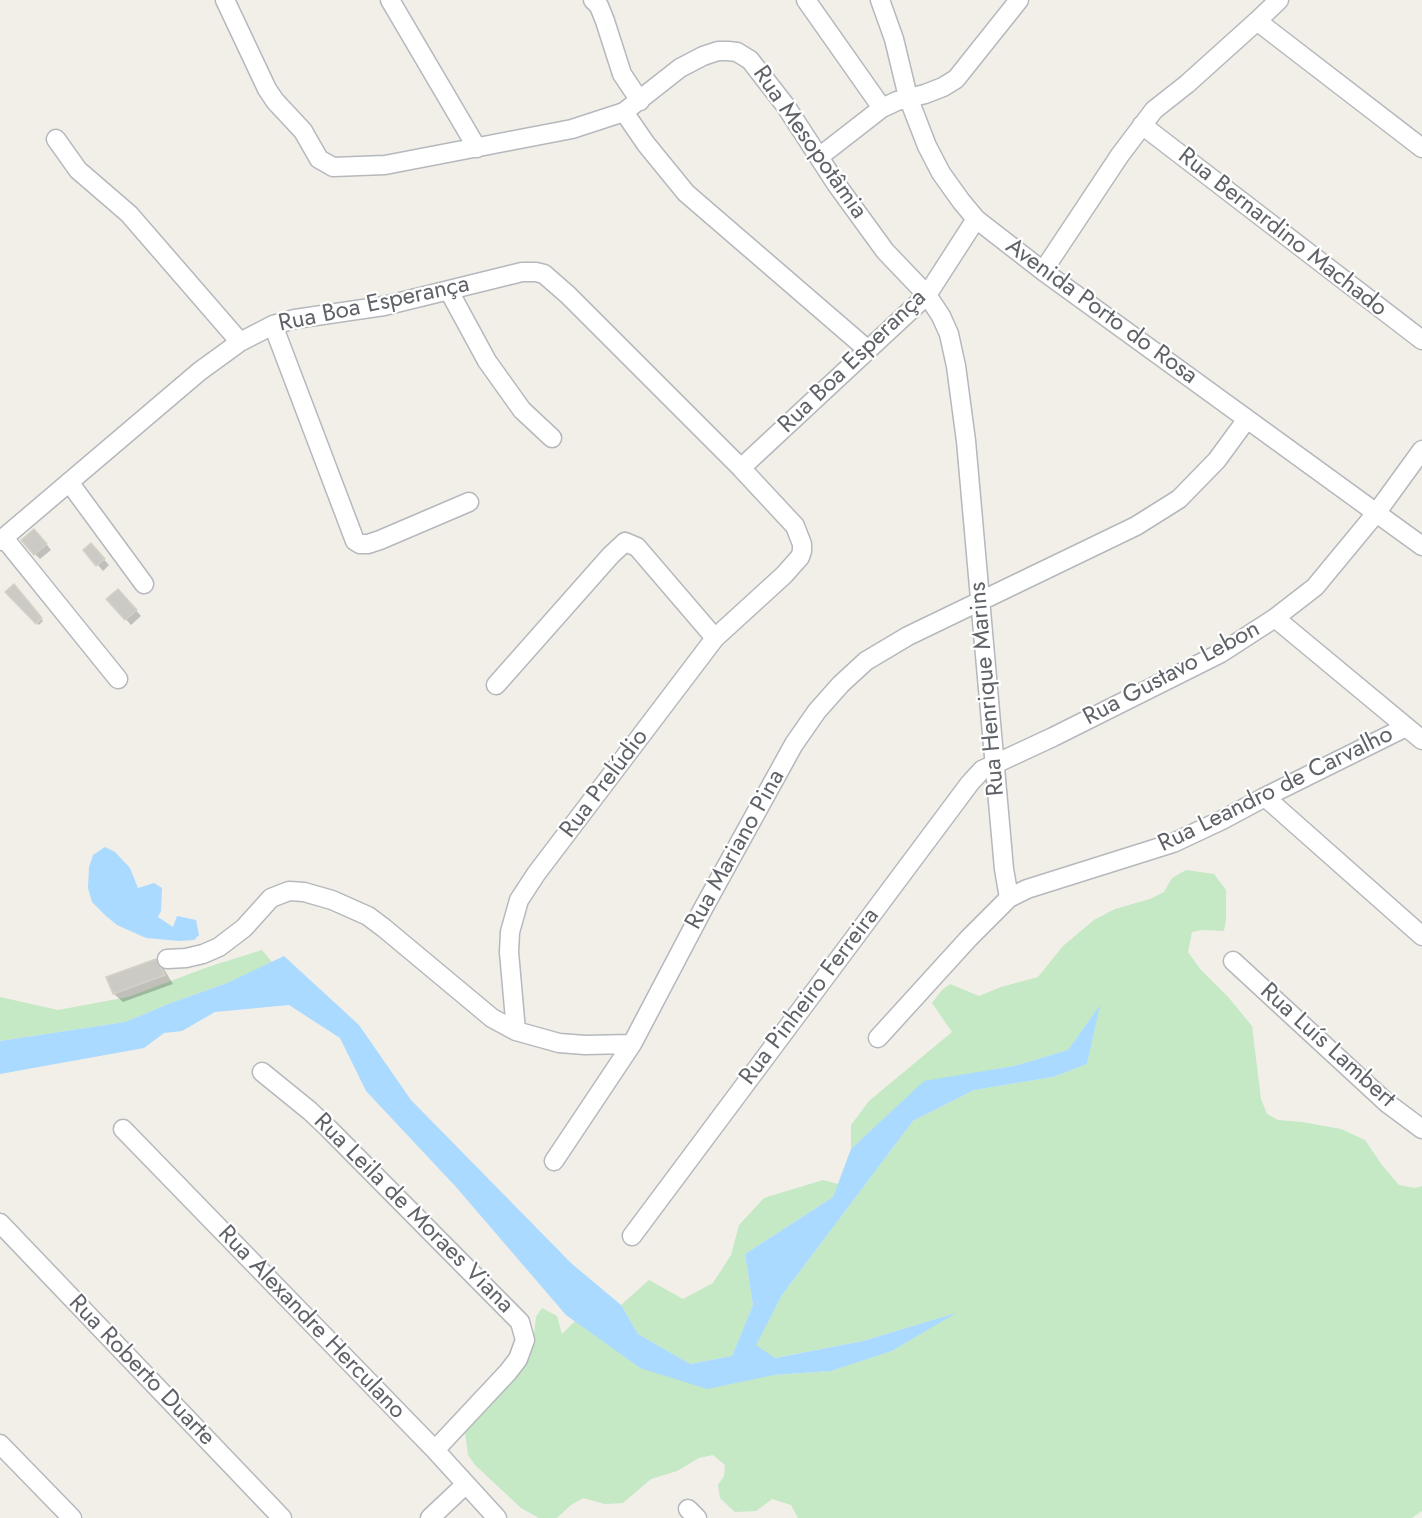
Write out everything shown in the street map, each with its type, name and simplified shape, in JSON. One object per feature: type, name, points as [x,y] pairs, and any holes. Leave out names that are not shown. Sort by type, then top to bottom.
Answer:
[{"type":"street","name":"Rua Mesopotâmia","points":[[225,0],[267,89],[275,101],[303,131],[312,151],[325,164],[342,168],[385,165],[572,129],[624,112],[681,68],[703,56],[718,51],[737,52],[750,60],[763,75],[837,186],[885,251],[927,295]]},
{"type":"street","points":[[390,0],[477,148]]},
{"type":"street","points":[[806,0],[882,108]]},
{"type":"street","name":"Avenida Porto do Rosa","points":[[880,0],[894,39],[908,97],[927,146],[941,172],[976,219],[1043,271],[1422,546]]},
{"type":"street","points":[[819,157],[882,108],[908,97],[943,87],[956,79],[1019,0]]},
{"type":"street","points":[[1043,271],[1120,155],[1154,110],[1187,84],[1279,0]]},
{"type":"street","points":[[600,2],[622,74],[640,100]]},
{"type":"street","points":[[1257,21],[1422,148]]},
{"type":"street","points":[[624,112],[646,144],[686,193],[868,350]]},
{"type":"street","name":"Rua Bernardino Machado","points":[[1142,125],[1422,340]]},
{"type":"street","points":[[57,139],[78,170],[129,214],[240,342]]},
{"type":"street","name":"Rua Boa Esperança","points":[[741,468],[927,295],[976,219]]},
{"type":"street","name":"Rua Boa Esperança","points":[[2,539],[200,371],[240,342],[273,325],[295,319],[366,309],[522,272],[537,272],[544,274],[568,295],[741,468],[795,526],[802,544],[800,557],[784,575]]},
{"type":"street","points":[[449,291],[487,361],[522,410],[552,438]]},
{"type":"street","name":"Rua Henrique Marins","points":[[927,295],[941,316],[949,334],[956,366],[966,441],[1004,869],[1009,898]]},
{"type":"street","points":[[273,325],[355,541],[368,544],[380,540],[469,502]]},
{"type":"street","name":"Rua Mariano Pina","points":[[554,1161],[632,1044],[772,783],[817,711],[866,661],[935,622],[1136,526],[1179,499],[1216,460],[1247,419]]},
{"type":"street","name":"Rua Gustavo Lebon","points":[[995,763],[1053,737],[1221,653],[1275,618],[1315,587],[1377,512],[1422,450]]},
{"type":"street","points":[[69,482],[144,584]]},
{"type":"street","points":[[2,539],[118,679]]},
{"type":"street","points":[[496,685],[610,555],[625,542],[637,547],[715,638]]},
{"type":"street","name":"Rua Prelúdio","points":[[516,1031],[509,952],[510,932],[519,900],[536,874],[715,638],[784,575]]},
{"type":"street","points":[[1275,618],[1422,740]]},
{"type":"street","name":"Rua Leandro de Carvalho","points":[[1009,898],[1027,890],[1173,843],[1406,727]]},
{"type":"street","name":"Rua Pinheiro Ferreira","points":[[632,1236],[970,783],[982,770],[995,763]]},
{"type":"street","points":[[1265,797],[1422,936]]},
{"type":"street","points":[[167,959],[186,958],[211,950],[244,928],[271,898],[290,891],[304,892],[332,900],[368,916],[492,1018],[516,1031],[559,1043],[632,1044]]},
{"type":"street","points":[[878,1038],[969,938],[1009,898]]},
{"type":"street","name":"Rua Luís Lambert","points":[[1233,962],[1379,1096],[1422,1129]]},
{"type":"street","name":"Rua Leila de Moraes Viana","points":[[262,1072],[310,1111],[520,1322],[525,1340],[518,1359],[435,1450]]},
{"type":"street","name":"Rua Alexandre Herculano","points":[[123,1129],[435,1450],[497,1518]]},
{"type":"street","name":"Rua Roberto Duarte","points":[[0,1223],[282,1518]]},
{"type":"street","points":[[0,1444],[72,1518]]},
{"type":"street","points":[[430,1518],[465,1485]]},
{"type":"green space","points":[[1186,870],[1214,874],[1226,890],[1224,931],[1192,932],[1188,952],[1201,970],[1229,998],[1252,1026],[1261,1099],[1267,1114],[1278,1120],[1341,1129],[1365,1140],[1399,1185],[1415,1188],[1422,1186],[1422,1511],[1412,1518],[798,1518],[791,1505],[772,1499],[756,1511],[735,1512],[720,1498],[718,1485],[724,1476],[725,1465],[713,1455],[699,1458],[677,1471],[651,1479],[623,1503],[605,1504],[583,1498],[557,1518],[539,1518],[521,1508],[475,1465],[468,1455],[465,1432],[471,1419],[533,1343],[536,1317],[542,1308],[557,1316],[562,1334],[575,1321],[640,1368],[774,1375],[831,1371],[892,1351],[953,1314],[863,1341],[774,1358],[755,1345],[782,1295],[913,1121],[974,1090],[1053,1077],[1087,1064],[1099,1007],[1068,1050],[1014,1066],[924,1082],[851,1149],[851,1125],[869,1101],[952,1032],[932,1003],[942,990],[950,984],[979,996],[1001,987],[1038,977],[1063,946],[1094,920],[1115,909],[1150,899],[1164,892],[1172,878]]},
{"type":"green space","points":[[262,950],[272,962],[227,983],[125,1022],[0,1041],[0,997],[58,1010],[128,997],[208,967]]},
{"type":"green space","points":[[823,1180],[838,1184],[833,1197],[745,1254],[753,1305],[732,1356],[690,1364],[638,1334],[621,1305],[649,1280],[683,1299],[713,1283],[731,1255],[739,1225],[764,1198]]},
{"type":"water","points":[[105,847],[115,852],[130,868],[138,888],[154,883],[162,888],[161,911],[158,917],[173,927],[177,916],[196,920],[199,935],[194,940],[180,941],[146,938],[117,925],[106,916],[92,902],[88,888],[89,867],[93,855]]},
{"type":"water","points":[[284,956],[359,1025],[411,1100],[571,1263],[621,1305],[638,1334],[690,1364],[732,1356],[753,1305],[745,1254],[833,1197],[851,1149],[924,1081],[1014,1066],[1068,1050],[1100,1005],[1087,1064],[1053,1077],[974,1090],[913,1121],[782,1295],[756,1345],[775,1358],[863,1341],[956,1313],[892,1351],[831,1371],[774,1375],[707,1389],[640,1368],[566,1315],[456,1187],[366,1091],[340,1038],[289,1005],[215,1012],[182,1031],[164,1033],[144,1048],[0,1074],[0,1041],[125,1022],[227,983]]},
{"type":"building","points":[[34,529],[47,544],[34,555],[21,540]]},
{"type":"building","points":[[91,543],[105,559],[96,566],[83,550]]},
{"type":"building","points":[[14,584],[42,618],[36,624],[5,592]]},
{"type":"building","points":[[118,589],[137,610],[125,620],[106,599]]},
{"type":"building","points":[[156,959],[165,975],[113,994],[106,977]]}]
